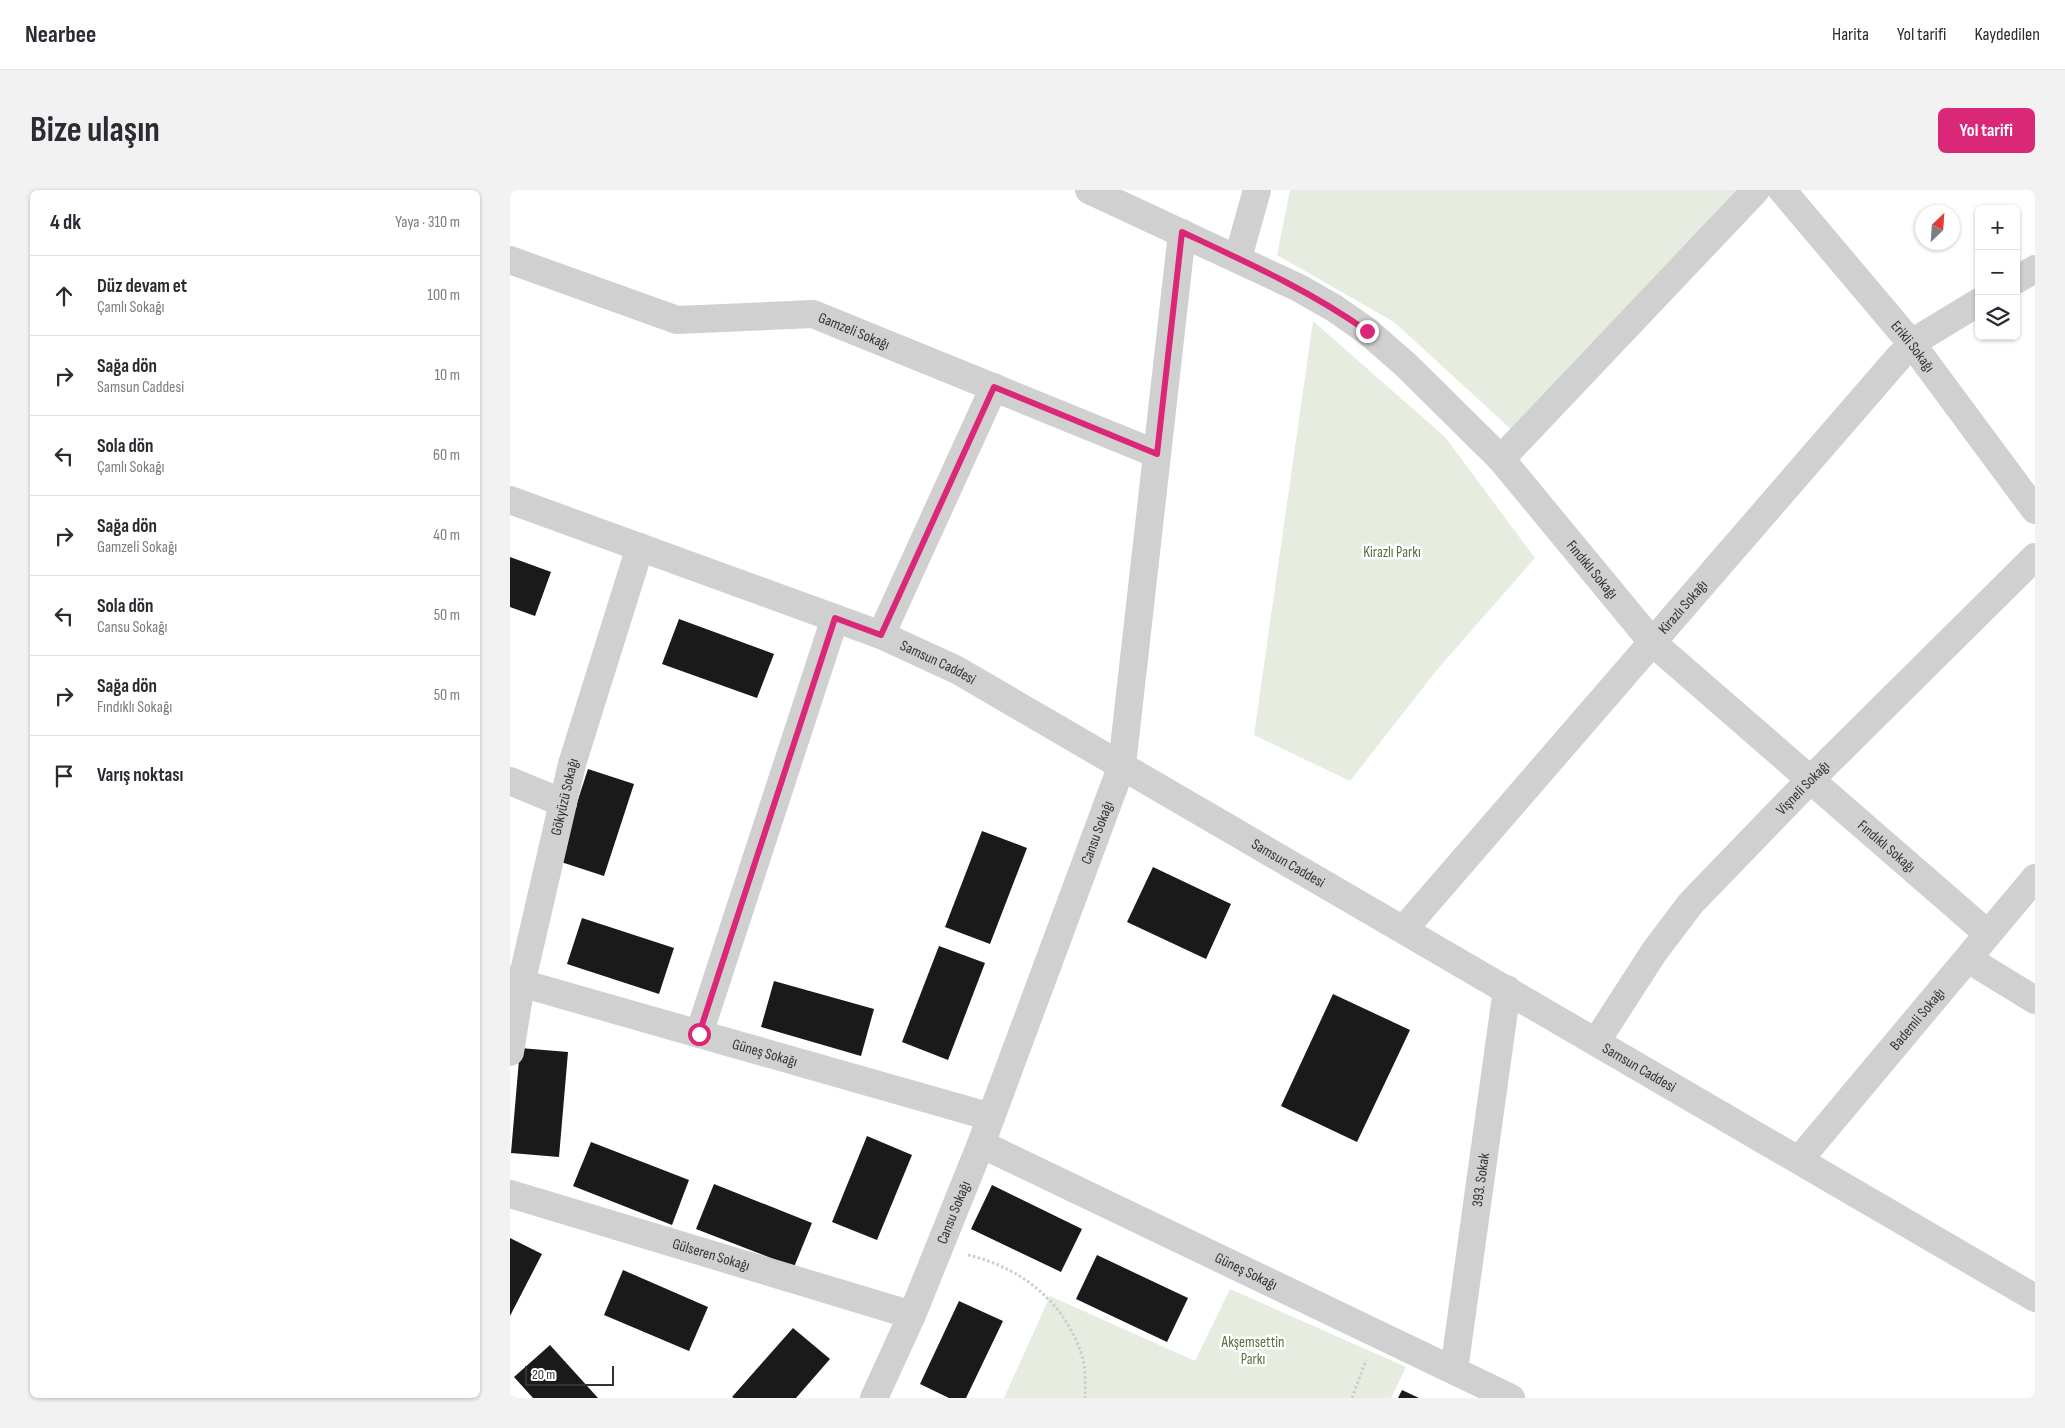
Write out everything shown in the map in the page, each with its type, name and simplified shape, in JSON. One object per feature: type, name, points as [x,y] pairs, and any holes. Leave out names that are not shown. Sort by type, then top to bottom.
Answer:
[{"type":"street","name":"Fındıklı Sokağı","points":[[1089,190],[1299,288],[1334,308],[1367,331],[1407,366],[1500,458],[1653,643],[1988,934]]},
{"type":"street","points":[[1238,258],[1257,190]]},
{"type":"street","points":[[1500,458],[1756,190]]},
{"type":"street","name":"Erikli Sokağı","points":[[1782,190],[1912,344],[2035,510]]},
{"type":"street","name":"Cansu Sokağı","points":[[874,1398],[912,1316],[981,1144],[1122,765],[1182,232]]},
{"type":"street","name":"Gamzeli Sokağı","points":[[510,260],[678,320],[813,314],[1157,454]]},
{"type":"street","points":[[2020,278],[2035,269]]},
{"type":"street","name":"Kirazlı Sokağı","points":[[1404,929],[1912,344],[1975,305]]},
{"type":"street","points":[[881,635],[994,387]]},
{"type":"street","name":"Samsun Caddesi","points":[[510,500],[881,635],[957,670],[2035,1298]]},
{"type":"street","name":"Gökyüzü Sokağı","points":[[510,1052],[516,982],[572,764],[640,547]]},
{"type":"street","name":"Vişneli Sokağı","points":[[1596,1042],[1654,952],[1679,919],[1810,780],[2035,558]]},
{"type":"street","points":[[699,1034],[835,618]]},
{"type":"street","points":[[510,781],[563,802]]},
{"type":"street","name":"Bademli Sokağı","points":[[1799,1160],[2035,878]]},
{"type":"street","points":[[1968,959],[2035,1000]]},
{"type":"street","name":"Güneş Sokağı","points":[[516,982],[991,1118]]},
{"type":"street","name":"393. Sokak","points":[[1454,1370],[1507,989]]},
{"type":"street","name":"Güneş Sokağı","points":[[981,1144],[1512,1398]]},
{"type":"street","name":"Gülseren Sokağı","points":[[510,1194],[912,1316]]},
{"type":"path","points":[[939,1248],[973,1256],[1002,1268],[1037,1287],[1054,1304],[1069,1325],[1083,1361],[1085,1398]]},
{"type":"path","points":[[1352,1398],[1376,1333]]},
{"type":"green space","points":[[1290,190],[1741,190],[1514,432],[1394,322],[1277,255]]},
{"type":"green space","name":"Kirazlı Parkı","points":[[1313,321],[1445,437],[1535,558],[1436,671],[1350,781],[1254,735]]},
{"type":"green space","name":"Akşemsettin Parkı","points":[[1230,1289],[1406,1367],[1391,1398],[1004,1398],[1050,1296],[1195,1361]]},
{"type":"building","points":[[510,557],[551,572],[535,616],[510,607]]},
{"type":"building","points":[[679,619],[774,654],[757,698],[662,664]]},
{"type":"building","points":[[588,769],[634,784],[604,876],[558,861]]},
{"type":"building","points":[[982,831],[1027,848],[990,944],[945,927]]},
{"type":"building","points":[[1153,867],[1231,904],[1206,959],[1127,922]]},
{"type":"building","points":[[582,918],[674,948],[659,994],[567,964]]},
{"type":"building","points":[[939,946],[985,963],[948,1060],[902,1042]]},
{"type":"building","points":[[774,981],[874,1009],[861,1056],[761,1027]]},
{"type":"building","points":[[1333,994],[1410,1030],[1357,1142],[1281,1106]]},
{"type":"building","points":[[520,1048],[568,1052],[559,1157],[511,1153]]},
{"type":"building","points":[[867,1136],[912,1155],[877,1240],[832,1222]]},
{"type":"building","points":[[591,1142],[689,1180],[672,1225],[573,1186]]},
{"type":"building","points":[[714,1184],[812,1223],[794,1267],[696,1229]]},
{"type":"building","points":[[992,1185],[1082,1229],[1061,1272],[971,1229]]},
{"type":"building","points":[[510,1238],[542,1254],[510,1316]]},
{"type":"building","points":[[1097,1255],[1188,1298],[1167,1342],[1076,1299]]},
{"type":"building","points":[[623,1270],[708,1307],[689,1351],[604,1315]]},
{"type":"building","points":[[959,1301],[1003,1321],[966,1398],[949,1398],[920,1384]]},
{"type":"building","points":[[793,1328],[830,1359],[796,1398],[732,1397]]},
{"type":"building","points":[[550,1345],[598,1398],[533,1398],[514,1377]]},
{"type":"building","points":[[1402,1390],[1419,1398],[1398,1398]]},
{"type":"route","points":[[699,1034],[835,618],[881,635],[994,387],[1157,454],[1182,232],[1299,288],[1334,308],[1367,331]]}]
